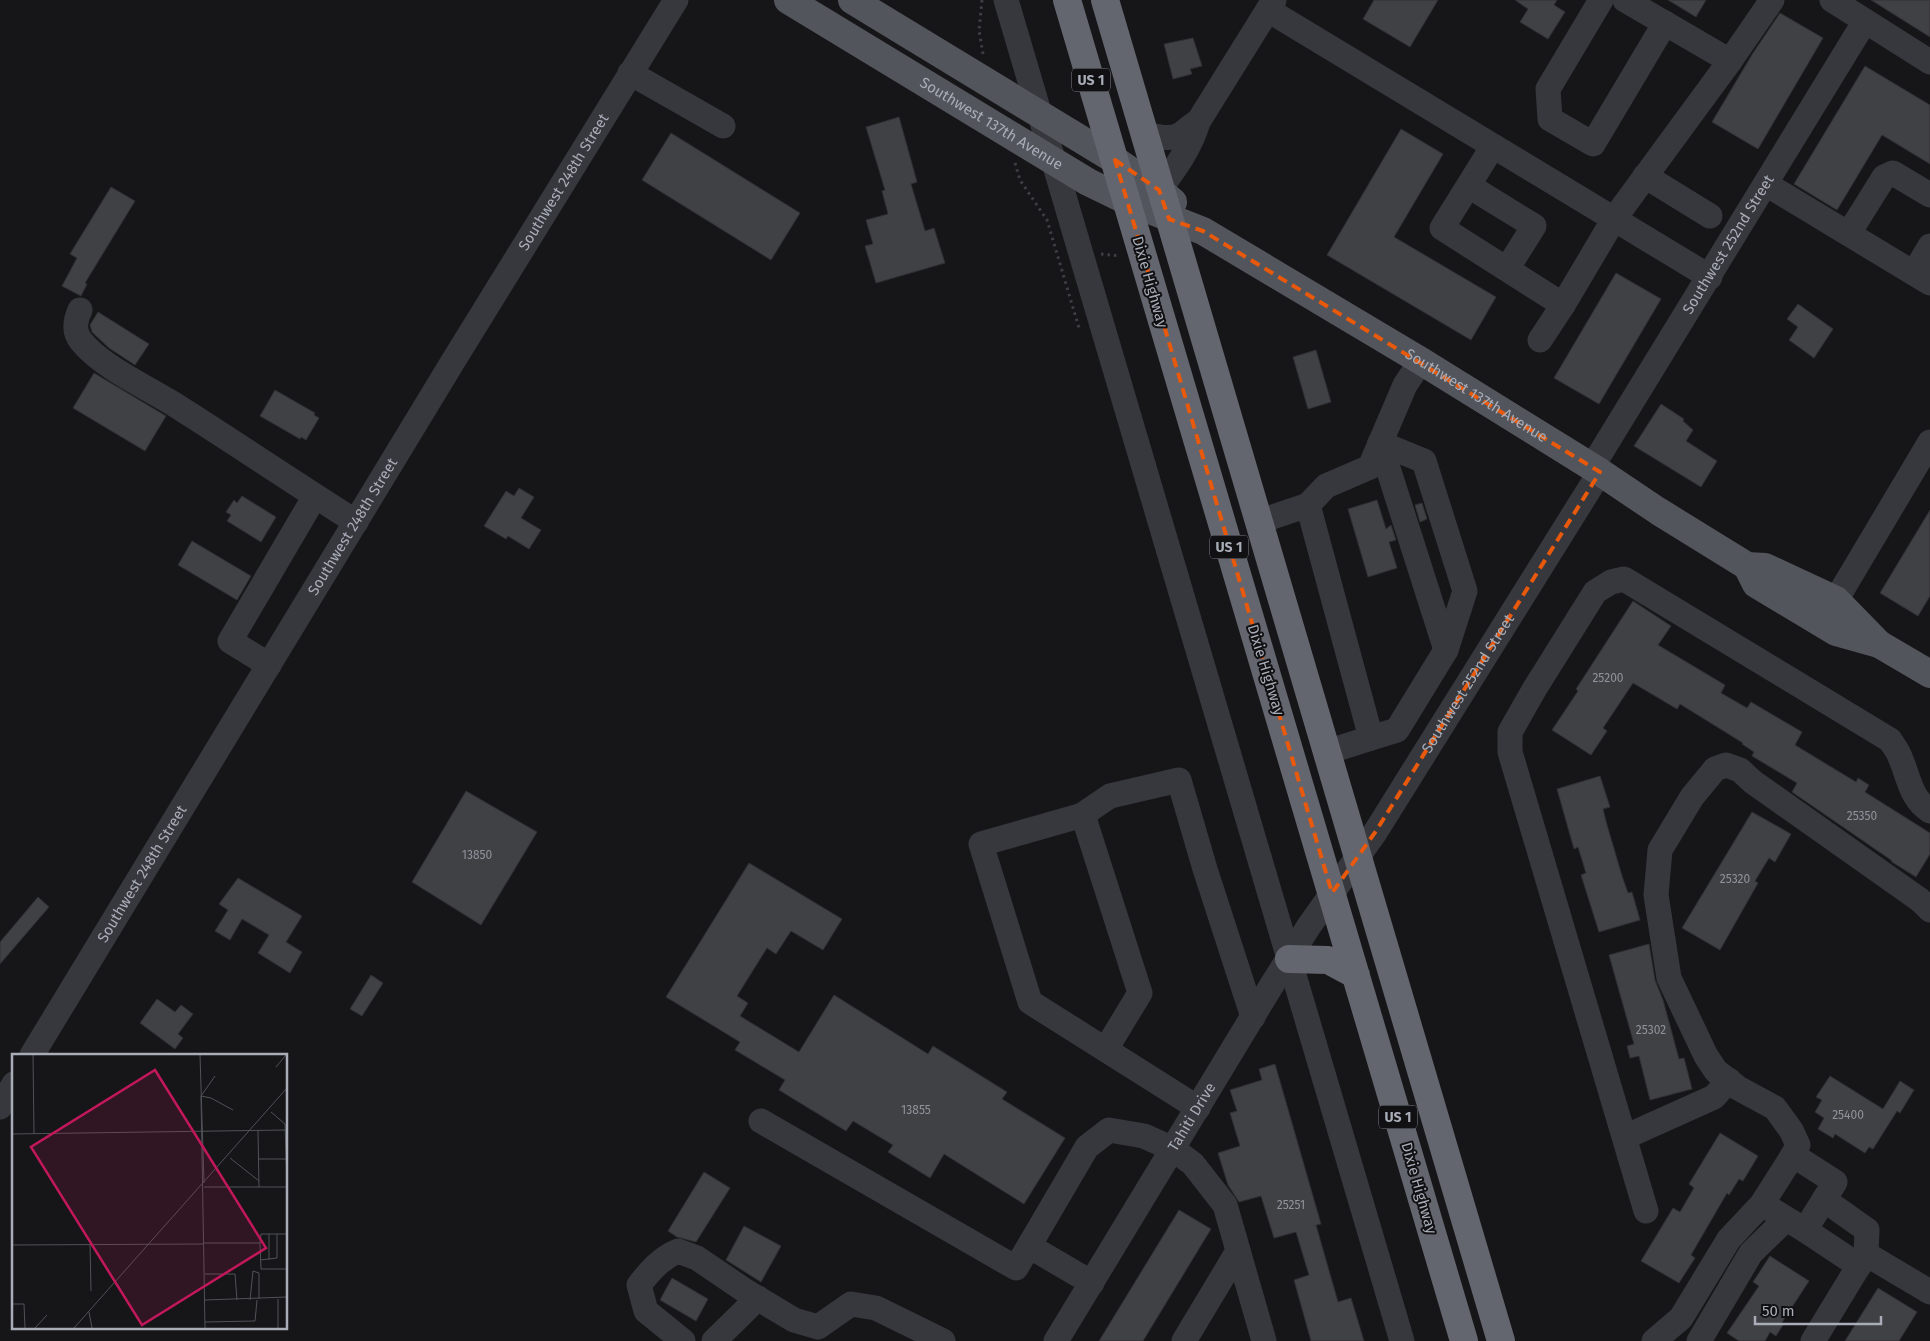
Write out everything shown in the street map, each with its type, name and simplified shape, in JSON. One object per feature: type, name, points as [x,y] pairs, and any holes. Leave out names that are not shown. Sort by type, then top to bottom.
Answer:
[{"type":"highway","name":"Dixie Highway","points":[[1066,0],[1464,1341]]},
{"type":"highway","name":"US 1","points":[[1105,0],[1159,190],[1170,219],[1258,522],[1502,1341]]},
{"type":"highway","points":[[1161,321],[1196,369],[1232,496],[1238,509],[1258,522]]},
{"type":"highway","points":[[1289,959],[1328,960],[1356,975]]},
{"type":"main road","name":"Southwest 137th Avenue","points":[[788,0],[1088,182],[1127,201],[1203,231],[1421,361],[1596,469],[1658,511],[1747,566],[1765,568],[1836,600],[1879,644]]},
{"type":"main road","name":"Southwest 137th Avenue","points":[[852,0],[1115,160],[1159,190],[1203,231]]},
{"type":"main road","name":"Southwest 137th Avenue","points":[[1747,566],[1756,584],[1836,632],[1879,644],[1930,674]]},
{"type":"street","name":"Southwest 248th Street","points":[[33,1054],[676,0]]},
{"type":"street","points":[[1006,0],[1402,1341]]},
{"type":"street","points":[[1601,0],[1548,89],[1550,119],[1593,144],[1664,23]]},
{"type":"street","points":[[1625,0],[1730,61]]},
{"type":"street","points":[[1540,340],[1614,219],[1730,61],[1772,0]]},
{"type":"street","points":[[1832,0],[1930,62]]},
{"type":"street","points":[[1159,190],[1194,137],[1198,122],[1271,5],[1494,146],[1710,277]]},
{"type":"street","name":"Southwest 252nd Street","points":[[1332,893],[1358,857],[1596,469],[1865,21]]},
{"type":"street","points":[[630,73],[723,126]]},
{"type":"street","points":[[1144,134],[1172,138],[1180,135],[1191,125],[1198,122]]},
{"type":"street","points":[[1494,146],[1442,228],[1563,305]]},
{"type":"street","points":[[1849,233],[1884,177],[1893,172],[1930,195]]},
{"type":"street","points":[[1646,176],[1710,216]]},
{"type":"street","points":[[1766,184],[1922,278],[1930,246]]},
{"type":"street","points":[[1469,186],[1534,226],[1507,269]]},
{"type":"street","points":[[80,310],[76,319],[75,330],[80,340],[93,354],[173,403],[356,522]]},
{"type":"street","points":[[1258,522],[1308,505],[1326,486],[1370,467],[1404,387],[1421,361]]},
{"type":"street","points":[[1836,600],[1930,442]]},
{"type":"street","points":[[1327,752],[1397,730],[1446,650],[1466,591],[1424,461],[1380,443]]},
{"type":"street","points":[[1380,443],[1446,650]]},
{"type":"street","points":[[269,665],[230,640],[315,496]]},
{"type":"street","points":[[1308,505],[1371,738]]},
{"type":"street","points":[[1646,1211],[1510,752],[1510,732],[1595,592],[1610,582],[1624,579],[1890,740],[1900,757],[1907,779],[1917,800],[1930,811]]},
{"type":"street","points":[[1654,1341],[1681,1318],[1729,1239],[1762,1204],[1798,1145],[1791,1130],[1775,1108],[1738,1088],[1716,1070],[1706,1056],[1669,978],[1656,895],[1660,850],[1692,797],[1715,769],[1726,765],[1740,770],[1753,782],[1930,908]]},
{"type":"street","points":[[1198,1108],[1030,1002],[981,844],[1082,815],[1110,796],[1179,780],[1252,1017]]},
{"type":"street","points":[[1082,815],[1140,993],[1106,1049]]},
{"type":"street","name":"Tahiti Drive","points":[[1056,1341],[1252,1017],[1332,893]]},
{"type":"street","points":[[1625,1138],[1714,1097],[1729,1080]]},
{"type":"street","points":[[0,1107],[12,1087]]},
{"type":"street","points":[[761,1120],[1016,1268],[1087,1148],[1109,1130],[1144,1136],[1173,1149],[1193,1164],[1225,1205],[1264,1341]]},
{"type":"street","points":[[1699,1341],[1751,1253],[1796,1225],[1825,1198],[1835,1182],[1793,1155]]},
{"type":"street","points":[[1813,1341],[1863,1260],[1867,1230],[1833,1206],[1825,1198]]},
{"type":"street","points":[[1762,1204],[1796,1225],[1930,1292]]},
{"type":"street","points":[[1029,1246],[1092,1282]]},
{"type":"street","points":[[683,1341],[646,1310],[639,1285],[652,1269],[667,1256],[678,1251],[697,1258],[794,1320],[818,1327],[851,1304],[876,1308],[944,1341]]},
{"type":"street","points":[[1184,1341],[1238,1251]]},
{"type":"street","points":[[714,1341],[758,1298]]},
{"type":"path","points":[[982,0],[979,35],[986,61]]},
{"type":"path","points":[[1092,253],[1125,258]]},
{"type":"highlighted area","points":[[1115,160],[1159,190],[1169,219],[1203,231],[1600,472],[1376,831],[1332,893]]},
{"type":"building","points":[[1374,0],[1438,0],[1410,47],[1363,19]]},
{"type":"building","points":[[1515,0],[1557,0],[1554,5],[1565,12],[1548,39],[1520,22],[1528,9]]},
{"type":"building","points":[[1668,0],[1706,0],[1696,17]]},
{"type":"building","points":[[1871,0],[1930,0],[1930,37]]},
{"type":"building","points":[[1780,13],[1823,38],[1758,149],[1712,122],[1753,53]]},
{"type":"building","points":[[1193,38],[1202,66],[1190,69],[1192,74],[1173,79],[1164,44]]},
{"type":"building","points":[[1865,66],[1930,105],[1930,164],[1882,135],[1837,210],[1794,184]]},
{"type":"building","points":[[899,117],[917,182],[911,184],[925,231],[934,228],[945,263],[876,283],[865,246],[873,244],[866,220],[888,214],[882,191],[885,190],[866,127]]},
{"type":"building","points":[[1401,129],[1443,154],[1394,237],[1496,297],[1471,340],[1327,255]]},
{"type":"building","points":[[671,133],[800,213],[771,260],[642,180]]},
{"type":"building","points":[[111,187],[135,201],[85,283],[87,284],[81,296],[62,286],[77,258],[70,254]]},
{"type":"building","points":[[1616,273],[1661,299],[1599,404],[1554,378]]},
{"type":"building","points":[[1798,304],[1833,329],[1814,358],[1789,340],[1798,327],[1787,319]]},
{"type":"building","points":[[98,312],[149,344],[135,365],[109,348],[92,332],[90,325]]},
{"type":"building","points":[[1316,350],[1331,402],[1308,409],[1293,357]]},
{"type":"building","points":[[94,373],[166,416],[145,451],[73,408]]},
{"type":"building","points":[[275,390],[315,413],[314,415],[319,418],[306,440],[301,437],[300,439],[260,416]]},
{"type":"building","points":[[1661,404],[1684,419],[1683,421],[1693,430],[1686,441],[1717,461],[1701,487],[1634,446]]},
{"type":"building","points":[[519,488],[534,497],[521,518],[541,530],[529,549],[508,536],[506,539],[484,526],[506,491],[514,496]]},
{"type":"building","points":[[242,496],[276,517],[261,542],[227,521],[231,515],[226,512],[234,500],[237,503]]},
{"type":"building","points":[[1377,500],[1386,529],[1391,525],[1396,540],[1389,542],[1397,568],[1368,577],[1348,509]]},
{"type":"building","points":[[1422,503],[1427,519],[1420,522],[1415,505]]},
{"type":"building","points":[[1930,510],[1930,596],[1918,616],[1880,593]]},
{"type":"building","points":[[192,541],[251,576],[237,600],[178,565]]},
{"type":"building","points":[[1633,601],[1671,626],[1658,645],[1725,685],[1721,693],[1747,708],[1751,702],[1802,732],[1795,745],[1856,782],[1858,778],[1869,785],[1865,792],[1930,833],[1930,854],[1916,877],[1792,792],[1797,783],[1752,756],[1754,752],[1743,743],[1680,704],[1677,709],[1633,683],[1603,728],[1607,731],[1591,755],[1552,730]]},
{"type":"building","points":[[1600,776],[1610,807],[1603,809],[1607,825],[1622,876],[1628,893],[1632,892],[1640,920],[1599,932],[1581,875],[1586,873],[1578,847],[1574,849],[1557,789]]},
{"type":"building","points":[[466,791],[537,832],[481,925],[412,882]]},
{"type":"building","points":[[1752,812],[1791,834],[1775,862],[1769,858],[1755,881],[1758,883],[1720,950],[1682,928]]},
{"type":"building","points":[[749,863],[842,919],[823,950],[791,931],[776,954],[767,948],[737,996],[748,1003],[740,1016],[799,1052],[834,995],[928,1054],[933,1046],[1007,1092],[1002,1099],[1065,1138],[1024,1204],[944,1154],[930,1178],[888,1152],[893,1145],[853,1121],[846,1131],[779,1090],[785,1080],[735,1050],[740,1042],[666,997]]},
{"type":"building","points":[[238,878],[302,916],[286,942],[302,952],[290,973],[258,953],[269,935],[242,919],[230,940],[215,931],[228,910],[219,904]]},
{"type":"building","points":[[38,897],[49,907],[0,964],[0,942]]},
{"type":"building","points":[[1649,944],[1655,980],[1663,1000],[1679,1059],[1684,1058],[1692,1089],[1650,1100],[1639,1056],[1630,1058],[1627,1046],[1634,1044],[1609,955]]},
{"type":"building","points":[[371,975],[383,983],[362,1016],[350,1009]]},
{"type":"building","points":[[157,999],[175,1012],[181,1005],[193,1014],[178,1034],[183,1038],[175,1049],[140,1023]]},
{"type":"building","points":[[1275,1064],[1321,1224],[1316,1225],[1338,1302],[1351,1298],[1364,1341],[1311,1341],[1294,1280],[1309,1275],[1296,1232],[1274,1238],[1261,1196],[1239,1202],[1228,1185],[1218,1153],[1240,1146],[1230,1113],[1237,1111],[1230,1090],[1262,1080],[1259,1069]]},
{"type":"building","points":[[1830,1076],[1883,1109],[1900,1081],[1914,1090],[1900,1113],[1897,1111],[1873,1149],[1869,1147],[1865,1153],[1835,1134],[1833,1138],[1818,1129],[1824,1118],[1815,1112],[1822,1100],[1816,1097]]},
{"type":"building","points":[[1720,1133],[1758,1156],[1743,1181],[1739,1179],[1729,1195],[1727,1193],[1691,1255],[1695,1258],[1679,1283],[1641,1261],[1673,1208],[1680,1212],[1694,1188],[1689,1184]]},
{"type":"building","points":[[704,1172],[730,1188],[696,1242],[677,1237],[668,1231]]},
{"type":"building","points":[[1179,1210],[1211,1229],[1143,1341],[1099,1341]]},
{"type":"building","points":[[744,1226],[781,1246],[761,1282],[726,1260]]},
{"type":"building","points":[[1770,1256],[1809,1281],[1781,1324],[1783,1325],[1776,1336],[1770,1332],[1765,1341],[1739,1341],[1727,1333],[1759,1286],[1753,1282]]},
{"type":"building","points":[[672,1278],[708,1299],[696,1321],[660,1300]]},
{"type":"building","points":[[1878,1288],[1917,1312],[1899,1341],[1845,1341]]}]
